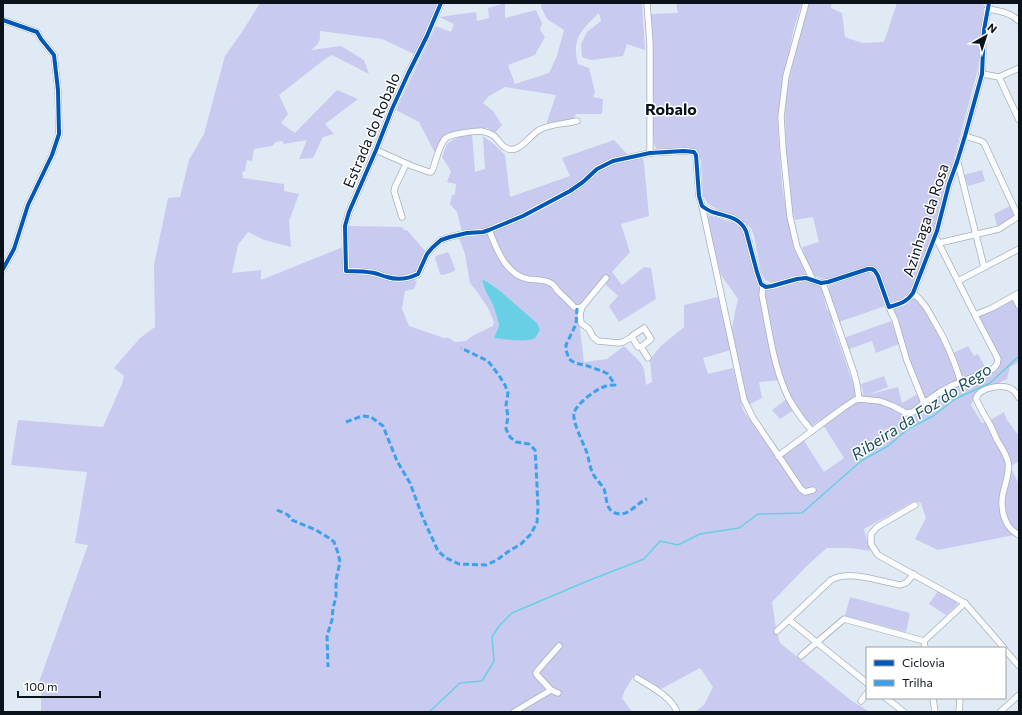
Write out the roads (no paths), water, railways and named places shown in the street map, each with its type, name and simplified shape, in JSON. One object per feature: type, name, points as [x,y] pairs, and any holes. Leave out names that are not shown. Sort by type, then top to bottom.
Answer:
[{"type":"street","name":"Estrada do Robalo","points":[[441,3],[427,36],[398,95],[376,150],[348,212],[345,249],[346,271],[376,273],[399,279],[413,276],[418,274],[427,254],[441,240],[467,232],[483,232],[489,230]]},
{"type":"street","points":[[647,3],[650,44],[650,152]]},
{"type":"street","points":[[806,3],[786,76],[781,117],[790,217],[797,246],[813,280]]},
{"type":"street","points":[[988,6],[1008,13],[1019,21]]},
{"type":"street","name":"Azinhaga da Rosa","points":[[823,283],[872,269],[878,276],[889,307],[904,303],[913,293],[935,236],[982,74],[984,30],[988,6]]},
{"type":"street","points":[[3,20],[37,32],[54,55],[58,90],[59,134],[52,155],[28,205],[14,249],[3,269]]},
{"type":"street","points":[[982,74],[999,77],[1019,68]]},
{"type":"street","points":[[999,77],[1019,120]]},
{"type":"street","points":[[376,150],[425,172],[431,172],[444,141],[449,136],[480,131],[487,132],[492,135],[504,148],[513,149],[517,148],[533,134],[546,127],[577,121]]},
{"type":"street","points":[[939,243],[999,230],[1018,216],[984,143],[965,136]]},
{"type":"street","points":[[582,307],[574,307],[552,284],[544,281],[527,279],[514,272],[507,266],[489,230],[523,216],[553,200],[583,182],[597,169],[613,161],[650,152],[694,152],[697,158],[698,190],[744,400],[753,418],[801,489],[805,492],[813,490]]},
{"type":"street","points":[[957,162],[984,267]]},
{"type":"street","points":[[402,217],[394,191],[406,164]]},
{"type":"street","points":[[702,206],[710,211],[732,217],[744,226],[760,282],[764,286],[772,286],[806,278],[823,283],[854,373],[859,399]]},
{"type":"street","name":"Azinhaga da Rosa","points":[[935,236],[975,315],[998,356],[998,362],[993,370],[961,382]]},
{"type":"street","points":[[958,281],[1019,249]]},
{"type":"street","points":[[606,278],[582,307],[580,314],[581,322],[589,329],[593,337],[598,341],[623,342],[644,328],[651,339],[641,347],[648,358]]},
{"type":"street","points":[[764,286],[762,295],[780,376],[792,404],[812,431]]},
{"type":"street","points":[[778,456],[843,408],[859,399],[880,401],[906,413],[913,412],[940,392],[961,382],[954,360],[939,328],[925,304],[913,293]]},
{"type":"street","points":[[975,315],[1016,295],[1019,306]]},
{"type":"street","points":[[889,307],[895,320],[907,361],[924,404]]},
{"type":"street","points":[[632,337],[638,346]]},
{"type":"street","points":[[1019,398],[1013,390],[1003,386],[990,387],[980,392],[976,397],[982,412],[990,424],[1008,462],[1002,504],[1004,518],[1007,525],[1019,535]]},
{"type":"street","points":[[915,505],[877,527],[871,534],[871,544],[878,555],[965,603],[1002,647]]},
{"type":"street","points":[[777,631],[835,577],[864,577],[902,585],[906,583],[914,574]]},
{"type":"street","points":[[924,641],[965,603]]},
{"type":"street","points":[[801,656],[844,619],[924,641]]},
{"type":"street","points":[[789,620],[866,682]]},
{"type":"street","points":[[924,641],[925,647]]},
{"type":"street","points":[[558,693],[551,690],[536,673],[559,646]]},
{"type":"street","points":[[1006,651],[1019,666]]},
{"type":"street","points":[[637,678],[672,702],[677,712]]},
{"type":"street","points":[[514,712],[551,690]]},
{"type":"street","points":[[861,701],[866,694]]},
{"type":"street","points":[[1000,712],[1019,695]]},
{"type":"street","points":[[887,699],[904,712]]},
{"type":"street","points":[[933,699],[935,712]]},
{"type":"street","points":[[959,712],[960,699]]},
{"type":"waterway","name":"Ribeira da Foz do Rego","points":[[429,712],[460,683],[482,681],[494,661],[492,637],[499,626],[512,613],[644,559],[660,541],[678,545],[700,534],[739,528],[758,514],[802,513],[861,461],[888,446],[908,429],[933,416],[955,399],[990,383],[1019,356]]},
{"type":"district","name":"Robalo","points":[[671,108]]}]
